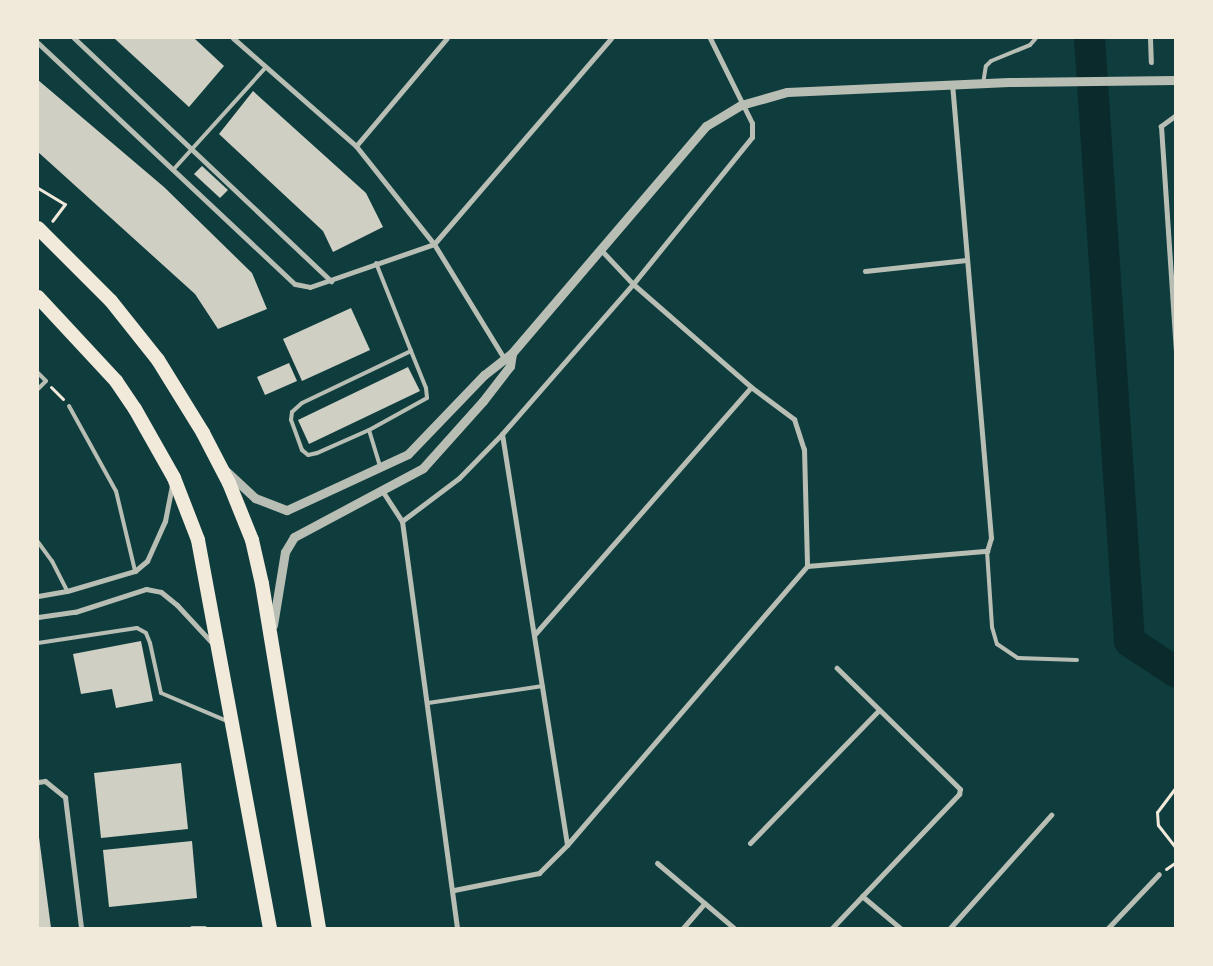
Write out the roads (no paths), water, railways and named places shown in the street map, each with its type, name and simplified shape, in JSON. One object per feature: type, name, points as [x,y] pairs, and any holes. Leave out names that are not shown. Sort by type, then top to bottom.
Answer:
[{"type":"highway","points":[[38,228],[54,241],[112,302],[158,360],[219,464],[252,540],[319,928]]},
{"type":"highway","points":[[38,297],[116,381],[155,442],[174,478],[198,540],[234,724],[270,928]]},
{"type":"street","points":[[74,38],[331,281]]},
{"type":"street","points":[[233,38],[356,146],[434,244],[510,366]]},
{"type":"street","points":[[356,146],[447,38]]},
{"type":"street","points":[[38,43],[295,284],[310,287],[434,244],[611,38]]},
{"type":"street","points":[[402,521],[459,478],[502,434],[633,284],[752,136],[752,123],[741,105],[710,38]]},
{"type":"street","points":[[1150,38],[1151,62]]},
{"type":"street","points":[[219,464],[255,498],[287,510],[408,454],[503,357],[512,353],[706,126],[741,105],[787,92],[983,84],[1176,80]]},
{"type":"street","points":[[807,566],[986,551],[991,538],[952,85]]},
{"type":"street","points":[[1176,115],[1161,126],[1176,350]]},
{"type":"street","points":[[454,890],[539,873],[567,845],[807,566],[804,449],[794,419],[751,387],[633,284],[601,250]]},
{"type":"street","points":[[865,271],[966,260]]},
{"type":"street","points":[[270,638],[285,552],[294,537],[382,492],[423,468],[510,366],[512,353]]},
{"type":"street","points":[[535,634],[751,387]]},
{"type":"street","points":[[502,434],[567,845]]},
{"type":"street","points":[[38,596],[67,591],[135,571],[147,561],[156,546],[165,521],[174,478]]},
{"type":"street","points":[[382,492],[402,521],[454,890],[457,928]]},
{"type":"street","points":[[38,617],[75,612],[146,589],[161,592],[177,605],[200,633],[220,650]]},
{"type":"street","points":[[832,928],[959,794],[960,789],[837,668]]},
{"type":"street","points":[[750,843],[879,710]]},
{"type":"street","points":[[38,782],[45,781],[65,796],[81,928]]},
{"type":"street","points":[[950,928],[1051,816]]},
{"type":"street","points":[[657,863],[734,928]]},
{"type":"street","points":[[1108,928],[1159,874]]},
{"type":"street","points":[[862,896],[900,928]]},
{"type":"street","points":[[683,928],[705,903]]},
{"type":"lane","points":[[983,84],[986,66],[991,61],[1030,45],[1036,38]]},
{"type":"lane","points":[[173,170],[266,67]]},
{"type":"lane","points":[[376,263],[411,351],[427,398],[369,430],[308,455],[302,450],[291,420],[292,412],[302,403],[411,351]]},
{"type":"lane","points":[[38,373],[46,381],[38,390]]},
{"type":"lane","points":[[69,406],[116,491],[135,571]]},
{"type":"lane","points":[[369,430],[380,468]]},
{"type":"lane","points":[[38,542],[52,561],[67,591]]},
{"type":"lane","points":[[986,551],[992,627],[997,644],[1018,658],[1076,660]]},
{"type":"lane","points":[[38,644],[137,628],[146,634],[150,643],[161,692],[234,724]]},
{"type":"lane","points":[[428,703],[543,686]]},
{"type":"lane","points":[[192,928],[206,928]]},
{"type":"waterway","points":[[1089,38],[1129,641],[1176,672]]}]
